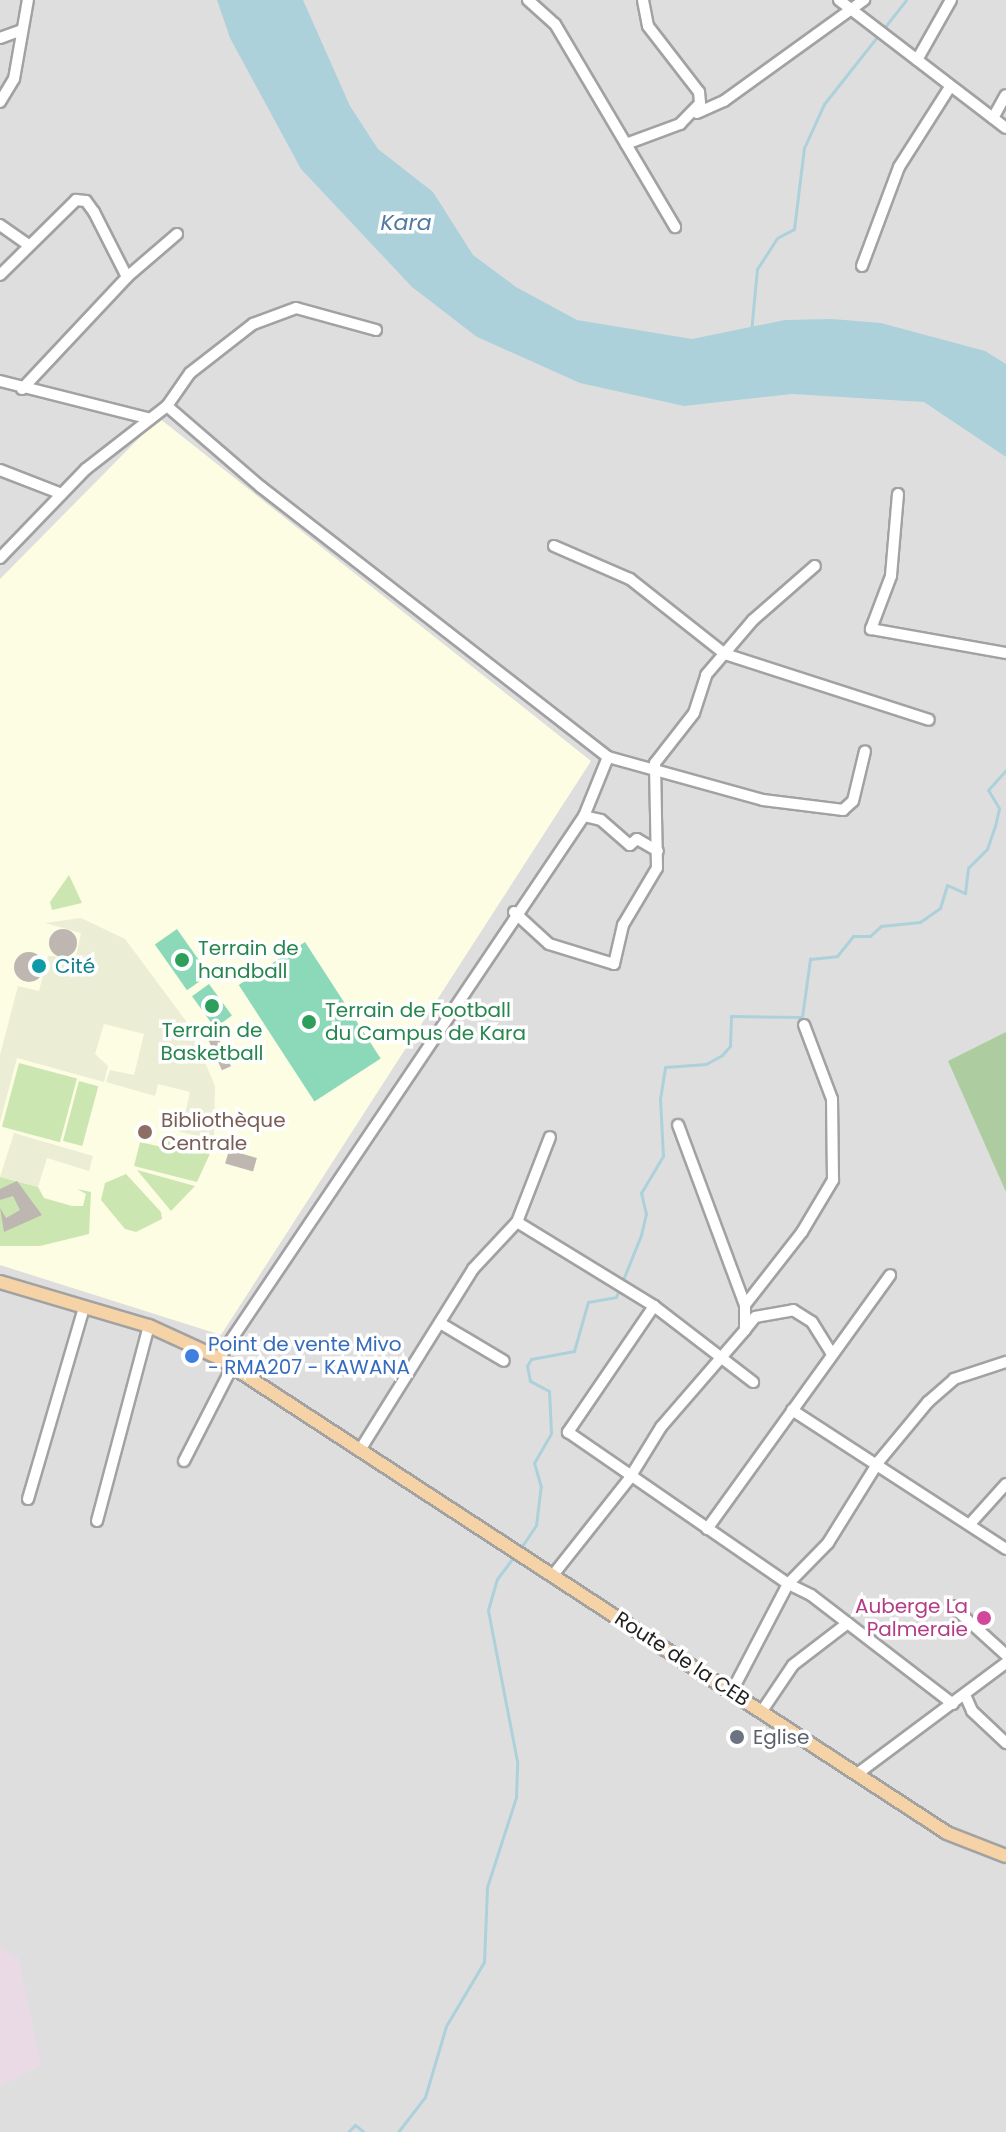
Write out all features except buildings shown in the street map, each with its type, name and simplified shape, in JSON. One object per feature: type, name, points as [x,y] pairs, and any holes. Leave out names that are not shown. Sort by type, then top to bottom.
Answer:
[{"type":"main road","name":"Route de la CEB","points":[[0,1282],[149,1326],[219,1358],[947,1833],[1006,1856]]},
{"type":"street","points":[[0,102],[14,79],[28,0]]},
{"type":"street","points":[[528,0],[555,24],[675,227]]},
{"type":"street","points":[[643,0],[648,26],[699,92],[697,113]]},
{"type":"street","points":[[839,0],[886,40],[1006,128]]},
{"type":"street","points":[[626,144],[656,136],[724,101],[853,13],[864,0]]},
{"type":"street","points":[[917,60],[951,0]]},
{"type":"street","points":[[0,38],[22,30]]},
{"type":"street","points":[[862,266],[899,167],[950,87]]},
{"type":"street","points":[[993,118],[1006,95]]},
{"type":"street","points":[[0,275],[67,204],[86,201],[127,277]]},
{"type":"street","points":[[0,225],[29,245]]},
{"type":"street","points":[[22,389],[127,277],[177,234]]},
{"type":"street","points":[[0,558],[62,494],[147,418],[167,406],[190,373],[280,311],[296,308],[376,330]]},
{"type":"street","points":[[0,381],[147,418]]},
{"type":"street","points":[[167,406],[261,487],[608,757],[763,800],[843,810],[853,801],[865,751]]},
{"type":"street","points":[[0,470],[62,494]]},
{"type":"street","points":[[898,494],[891,576],[871,629],[1006,653]]},
{"type":"street","points":[[554,546],[630,579],[725,654],[929,720]]},
{"type":"street","points":[[514,912],[549,944],[614,964],[623,925],[655,875],[658,851],[654,770],[694,713],[706,675],[815,566]]},
{"type":"street","points":[[219,1358],[327,1204],[514,912],[584,816],[608,757]]},
{"type":"street","points":[[584,816],[601,820],[630,845],[637,839],[658,851]]},
{"type":"street","points":[[745,1305],[802,1232],[833,1180],[832,1099],[804,1025]]},
{"type":"street","points":[[678,1125],[745,1305],[745,1330]]},
{"type":"street","points":[[360,1450],[473,1269],[517,1222],[550,1137]]},
{"type":"street","points":[[517,1222],[654,1306],[753,1382]]},
{"type":"street","points":[[707,1529],[831,1352],[890,1275]]},
{"type":"street","points":[[654,1306],[568,1432],[629,1479],[848,1623],[953,1704]]},
{"type":"street","points":[[28,1499],[84,1307]]},
{"type":"street","points":[[553,1575],[629,1479],[719,1353],[755,1317],[793,1310],[812,1322],[831,1352]]},
{"type":"street","points":[[440,1323],[504,1361]]},
{"type":"street","points":[[97,1521],[149,1326]]},
{"type":"street","points":[[732,1691],[788,1584],[828,1543],[879,1461],[954,1379],[1006,1362]]},
{"type":"street","points":[[184,1461],[232,1367]]},
{"type":"street","points":[[792,1410],[879,1461],[1006,1549]]},
{"type":"street","points":[[970,1524],[1006,1484]]},
{"type":"street","points":[[952,1606],[1006,1655]]},
{"type":"street","points":[[762,1711],[793,1665],[848,1623]]},
{"type":"street","points":[[857,1774],[1006,1663]]},
{"type":"street","points":[[965,1695],[1006,1743]]},
{"type":"shaded area","points":[[0,0],[1006,0],[1006,2132],[0,2132]]},
{"type":"shaded area","points":[[159,418],[591,761],[221,1335],[0,1265],[0,579]]},
{"type":"shaded area","points":[[81,918],[125,939],[189,1025],[215,1086],[214,1140],[173,1130],[176,1118],[184,1119],[190,1092],[158,1084],[155,1096],[106,1082],[110,1070],[134,1075],[144,1034],[104,1024],[95,1054],[108,1066],[104,1082],[17,1058],[0,1122],[0,1055],[18,986],[39,991],[48,956],[76,957],[81,933],[45,923]]},
{"type":"shaded area","points":[[14,1133],[93,1156],[89,1171],[47,1158],[38,1187],[0,1177]]},
{"type":"shaded area","points":[[0,1948],[18,1957],[41,2065],[0,2086]]},
{"type":"green space","points":[[69,875],[82,903],[52,910],[50,902]]},
{"type":"green space","name":"Terrain de handball","points":[[177,929],[209,975],[187,990],[155,944]]},
{"type":"green space","name":"Terrain de Football du Campus de Kara","points":[[305,942],[381,1059],[314,1102],[239,985]]},
{"type":"green space","name":"Terrain de Basketball","points":[[209,984],[232,1016],[215,1028],[192,996]]},
{"type":"green space","points":[[1006,1032],[1006,1192],[948,1061]]},
{"type":"green space","points":[[19,1063],[77,1079],[60,1142],[2,1127]]},
{"type":"green space","points":[[79,1081],[98,1086],[82,1146],[63,1141]]},
{"type":"green space","points":[[171,1135],[213,1147],[197,1182],[134,1166],[140,1142],[166,1148]]},
{"type":"green space","points":[[137,1170],[195,1186],[171,1211]]},
{"type":"green space","points":[[126,1174],[161,1212],[162,1219],[136,1232],[125,1229],[101,1200],[105,1183]]},
{"type":"green space","points":[[0,1177],[38,1187],[44,1198],[72,1206],[83,1206],[86,1194],[77,1189],[91,1192],[89,1234],[40,1246],[0,1246]]},
{"type":"water","name":"Kara","points":[[217,0],[303,0],[350,106],[378,149],[433,192],[473,255],[516,287],[577,320],[692,339],[785,320],[832,319],[881,323],[985,351],[1006,364],[1006,457],[924,402],[792,394],[684,406],[580,383],[477,337],[412,287],[301,169],[230,38]]},
{"type":"waterway","points":[[751,332],[757,269],[777,238],[794,229],[804,148],[824,104],[906,0]]},
{"type":"waterway","points":[[520,1549],[536,1525],[541,1487],[534,1463],[551,1433],[549,1391],[530,1381],[527,1366],[531,1359],[574,1351],[588,1302],[616,1297],[641,1235],[646,1214],[641,1193],[663,1156],[660,1099],[665,1067],[706,1064],[722,1055],[730,1046],[731,1016],[802,1017],[810,959],[837,956],[853,936],[870,936],[881,926],[920,922],[940,908],[947,885],[965,893],[968,868],[987,849],[995,826],[999,808],[988,790],[1006,770]]},
{"type":"waterway","points":[[398,2132],[425,2097],[446,2026],[484,1962],[487,1887],[516,1797],[517,1761],[488,1610],[497,1579],[515,1555]]},
{"type":"waterway","points":[[348,2132],[355,2125],[364,2132]]},
{"type":"place","name":"Terrain de handball","points":[[182,960]]},
{"type":"place","name":"Cité","points":[[39,966]]},
{"type":"place","name":"Terrain de Basketball","points":[[212,1006]]},
{"type":"place","name":"Terrain de Football du Campus de Kara","points":[[309,1022]]},
{"type":"place","name":"Bibliothèque Centrale","points":[[145,1132]]},
{"type":"place","name":"Point de vente Mivo - RMA207 - KAWANA","points":[[192,1356]]},
{"type":"place","name":"Auberge La Palmeraie","points":[[984,1618]]},
{"type":"place","name":"Eglise","points":[[737,1737]]}]
